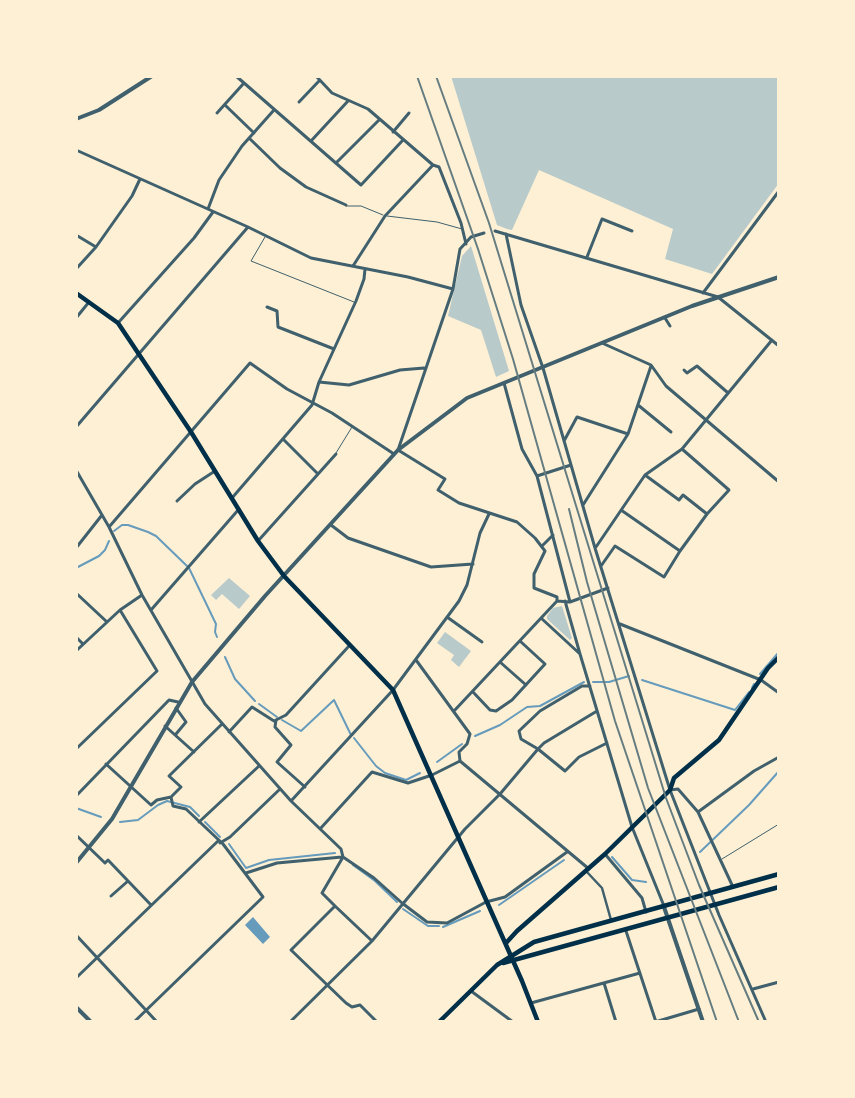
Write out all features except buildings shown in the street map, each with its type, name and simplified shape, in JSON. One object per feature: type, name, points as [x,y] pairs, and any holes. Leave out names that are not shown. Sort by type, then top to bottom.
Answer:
[{"type":"main road","points":[[76,293],[118,323],[191,432],[258,541],[284,576],[393,690],[506,944],[538,1022]]},
{"type":"main road","points":[[506,944],[517,931],[588,870],[626,834],[670,790],[674,778],[719,740],[779,657]]},
{"type":"main road","points":[[439,1022],[497,965],[512,958],[534,942],[779,874]]},
{"type":"main road","points":[[512,958],[626,931],[779,887]]},
{"type":"street","points":[[76,118],[98,110],[152,76]]},
{"type":"street","points":[[236,76],[362,185],[403,140]]},
{"type":"street","points":[[316,76],[332,93],[348,101],[359,103],[433,165],[439,167],[463,230],[466,244]]},
{"type":"street","points":[[299,102],[319,81]]},
{"type":"street","points":[[217,113],[244,83]]},
{"type":"street","points":[[311,141],[348,101]]},
{"type":"street","points":[[225,105],[254,132]]},
{"type":"street","points":[[208,209],[219,180],[249,138],[274,110]]},
{"type":"street","points":[[394,132],[409,113]]},
{"type":"street","points":[[336,163],[379,120]]},
{"type":"street","points":[[249,138],[280,168],[306,187],[346,206]]},
{"type":"street","points":[[77,152],[248,227],[311,258],[453,289]]},
{"type":"street","points":[[353,266],[385,216],[433,165]]},
{"type":"street","points":[[76,269],[96,247],[132,196],[140,179]]},
{"type":"street","points":[[703,293],[779,191]]},
{"type":"street","points":[[118,323],[194,238],[214,212]]},
{"type":"street","points":[[587,258],[602,219],[632,232]]},
{"type":"street","points":[[76,427],[248,227]]},
{"type":"street","points":[[495,231],[718,297],[779,346]]},
{"type":"street","points":[[398,450],[424,368],[453,289],[460,249],[471,237],[484,233]]},
{"type":"street","points":[[506,234],[520,305],[543,368],[595,548],[670,790],[694,855],[766,1022]]},
{"type":"street","points":[[76,235],[96,247]]},
{"type":"street","points":[[232,498],[305,414],[355,303],[364,279],[365,269]]},
{"type":"street","points":[[76,863],[112,819],[178,702],[192,682],[265,596],[398,450],[467,398],[718,297],[779,277]]},
{"type":"street","points":[[76,318],[89,302]]},
{"type":"street","points":[[267,307],[278,311],[278,327],[334,349]]},
{"type":"street","points":[[665,318],[670,326]]},
{"type":"street","points":[[595,548],[645,475],[682,449],[727,392],[772,340]]},
{"type":"street","points":[[602,343],[651,366],[666,386],[779,482]]},
{"type":"street","points":[[109,528],[250,363],[394,454]]},
{"type":"street","points":[[583,505],[628,434],[651,366]]},
{"type":"street","points":[[684,370],[687,373],[697,366],[727,392]]},
{"type":"street","points":[[319,382],[349,385],[400,370],[424,368]]},
{"type":"street","points":[[504,383],[522,449],[537,476],[570,602]]},
{"type":"street","points":[[638,405],[671,432]]},
{"type":"street","points":[[564,441],[577,417],[628,434]]},
{"type":"street","points":[[283,439],[318,474]]},
{"type":"street","points":[[601,566],[615,546],[664,577],[707,514],[729,490],[682,449]]},
{"type":"street","points":[[398,450],[444,479],[438,490],[459,503],[517,522],[542,546],[545,551],[534,574],[534,588],[565,602],[570,602],[608,588]]},
{"type":"street","points":[[258,541],[336,454]]},
{"type":"street","points":[[537,476],[571,465]]},
{"type":"street","points":[[76,470],[109,528],[142,595],[205,704],[280,789],[341,849],[343,857],[322,893],[372,941]]},
{"type":"street","points":[[177,501],[195,484],[215,471]]},
{"type":"street","points":[[645,475],[679,500],[683,495],[707,514]]},
{"type":"street","points":[[151,610],[239,510]]},
{"type":"street","points":[[621,510],[680,551]]},
{"type":"street","points":[[292,801],[393,690],[447,617],[468,584],[480,533],[489,514]]},
{"type":"street","points":[[76,548],[102,515]]},
{"type":"street","points":[[332,524],[348,538],[431,567],[473,564]]},
{"type":"street","points":[[542,546],[553,534]]},
{"type":"street","points":[[76,593],[107,622]]},
{"type":"street","points":[[76,651],[120,610],[142,595]]},
{"type":"street","points":[[454,711],[557,599]]},
{"type":"street","points":[[565,602],[632,827],[670,919],[704,1022]]},
{"type":"street","points":[[76,743],[78,748],[157,671],[120,610]]},
{"type":"street","points":[[447,617],[482,642]]},
{"type":"street","points":[[541,618],[580,654]]},
{"type":"street","points":[[620,624],[761,680],[779,693]]},
{"type":"street","points":[[76,637],[83,644]]},
{"type":"street","points":[[473,692],[490,710],[496,711],[512,700],[526,685],[545,664],[520,641]]},
{"type":"street","points":[[305,787],[277,762],[291,745],[274,727],[276,720],[286,715],[349,646]]},
{"type":"street","points":[[416,660],[470,734],[467,744],[458,752],[460,761],[588,870],[602,888],[611,920]]},
{"type":"street","points":[[500,662],[526,685]]},
{"type":"street","points":[[590,686],[582,686],[540,711],[519,731],[521,739],[538,749],[566,771],[579,757],[607,743]]},
{"type":"street","points":[[76,796],[169,700],[178,702]]},
{"type":"street","points":[[229,732],[252,707],[276,720]]},
{"type":"street","points":[[176,708],[186,722],[176,734]]},
{"type":"street","points":[[290,1022],[372,941],[402,903],[538,749],[544,743],[597,711]]},
{"type":"street","points":[[106,764],[151,805],[157,800],[172,798],[181,787],[169,776],[222,724]]},
{"type":"street","points":[[165,726],[194,752]]},
{"type":"street","points":[[698,812],[754,771],[779,757]]},
{"type":"street","points":[[320,829],[372,772],[408,783],[432,775],[460,761]]},
{"type":"street","points":[[198,822],[259,766]]},
{"type":"street","points":[[76,978],[219,842],[230,837],[280,789]]},
{"type":"street","points":[[670,790],[678,789],[698,812],[733,886]]},
{"type":"street","points":[[134,1022],[263,897],[219,842],[186,810],[173,805],[172,798]]},
{"type":"street","points":[[76,835],[105,863],[108,860],[151,905]]},
{"type":"street","points":[[245,873],[276,863],[343,857],[374,878],[427,922],[436,924],[447,922],[486,902],[505,897],[567,852]]},
{"type":"street","points":[[604,854],[642,898],[646,912]]},
{"type":"street","points":[[111,896],[128,881]]},
{"type":"street","points":[[335,906],[291,950],[352,1007],[360,1004],[377,1022]]},
{"type":"street","points":[[626,931],[656,1022],[700,1008]]},
{"type":"street","points":[[76,935],[157,1022]]},
{"type":"street","points":[[531,1003],[640,973]]},
{"type":"street","points":[[753,989],[779,982]]},
{"type":"street","points":[[604,983],[616,1022]]},
{"type":"street","points":[[470,990],[513,1022]]},
{"type":"street","points":[[76,1007],[91,1022]]},
{"type":"lane","points":[[346,206],[371,209],[385,216],[438,222],[463,230]]},
{"type":"lane","points":[[266,237],[251,261],[355,303]]},
{"type":"lane","points":[[336,454],[352,426]]},
{"type":"lane","points":[[721,859],[779,824]]},
{"type":"shaded area","points":[[451,76],[779,76],[779,183],[712,274],[665,259],[673,229],[539,170],[512,230],[507,229],[497,225]]},
{"type":"shaded area","points":[[471,246],[509,371],[496,377],[481,330],[448,316],[462,256]]},
{"type":"shaded area","points":[[229,578],[250,596],[239,609],[222,594],[216,600],[211,595]]},
{"type":"shaded area","points":[[562,606],[572,638],[570,640],[547,619],[553,608]]},
{"type":"shaded area","points":[[445,632],[471,651],[459,667],[451,660],[454,655],[437,643]]},
{"type":"water","points":[[253,917],[270,937],[263,944],[245,925]]},
{"type":"waterway","points":[[114,531],[122,525],[128,525],[148,532],[156,536],[187,566]]},
{"type":"waterway","points":[[76,568],[99,556],[105,550],[109,541]]},
{"type":"waterway","points":[[189,568],[216,624],[215,632],[217,637]]},
{"type":"waterway","points":[[760,674],[779,652]]},
{"type":"waterway","points":[[225,657],[235,679],[255,701]]},
{"type":"waterway","points":[[593,682],[609,682],[629,676]]},
{"type":"waterway","points":[[642,680],[735,710],[749,692]]},
{"type":"waterway","points":[[475,736],[500,725],[527,707],[540,706],[584,682]]},
{"type":"waterway","points":[[752,688],[754,684]]},
{"type":"waterway","points":[[282,720],[301,731],[334,700],[351,735]]},
{"type":"waterway","points":[[259,704],[277,717]]},
{"type":"waterway","points":[[354,738],[376,766],[385,773],[406,780],[420,773]]},
{"type":"waterway","points":[[437,762],[462,744]]},
{"type":"waterway","points":[[700,852],[749,805],[779,771]]},
{"type":"waterway","points":[[120,822],[138,820],[158,805],[167,801],[190,807],[199,816]]},
{"type":"waterway","points":[[76,808],[101,817]]},
{"type":"waterway","points":[[205,822],[220,837]]},
{"type":"waterway","points":[[229,844],[246,868],[269,860],[335,853]]},
{"type":"waterway","points":[[612,857],[632,880],[646,882]]},
{"type":"waterway","points":[[499,905],[564,860]]},
{"type":"waterway","points":[[353,865],[375,881],[397,902]]},
{"type":"waterway","points":[[403,909],[428,926],[439,926]]},
{"type":"waterway","points":[[443,927],[480,911]]},
{"type":"railway","points":[[417,76],[478,249],[513,359],[615,721],[717,1022]]},
{"type":"railway","points":[[436,76],[489,223],[666,798],[699,885],[759,1022]]},
{"type":"railway","points":[[569,509],[587,582],[648,788],[739,1022]]}]
